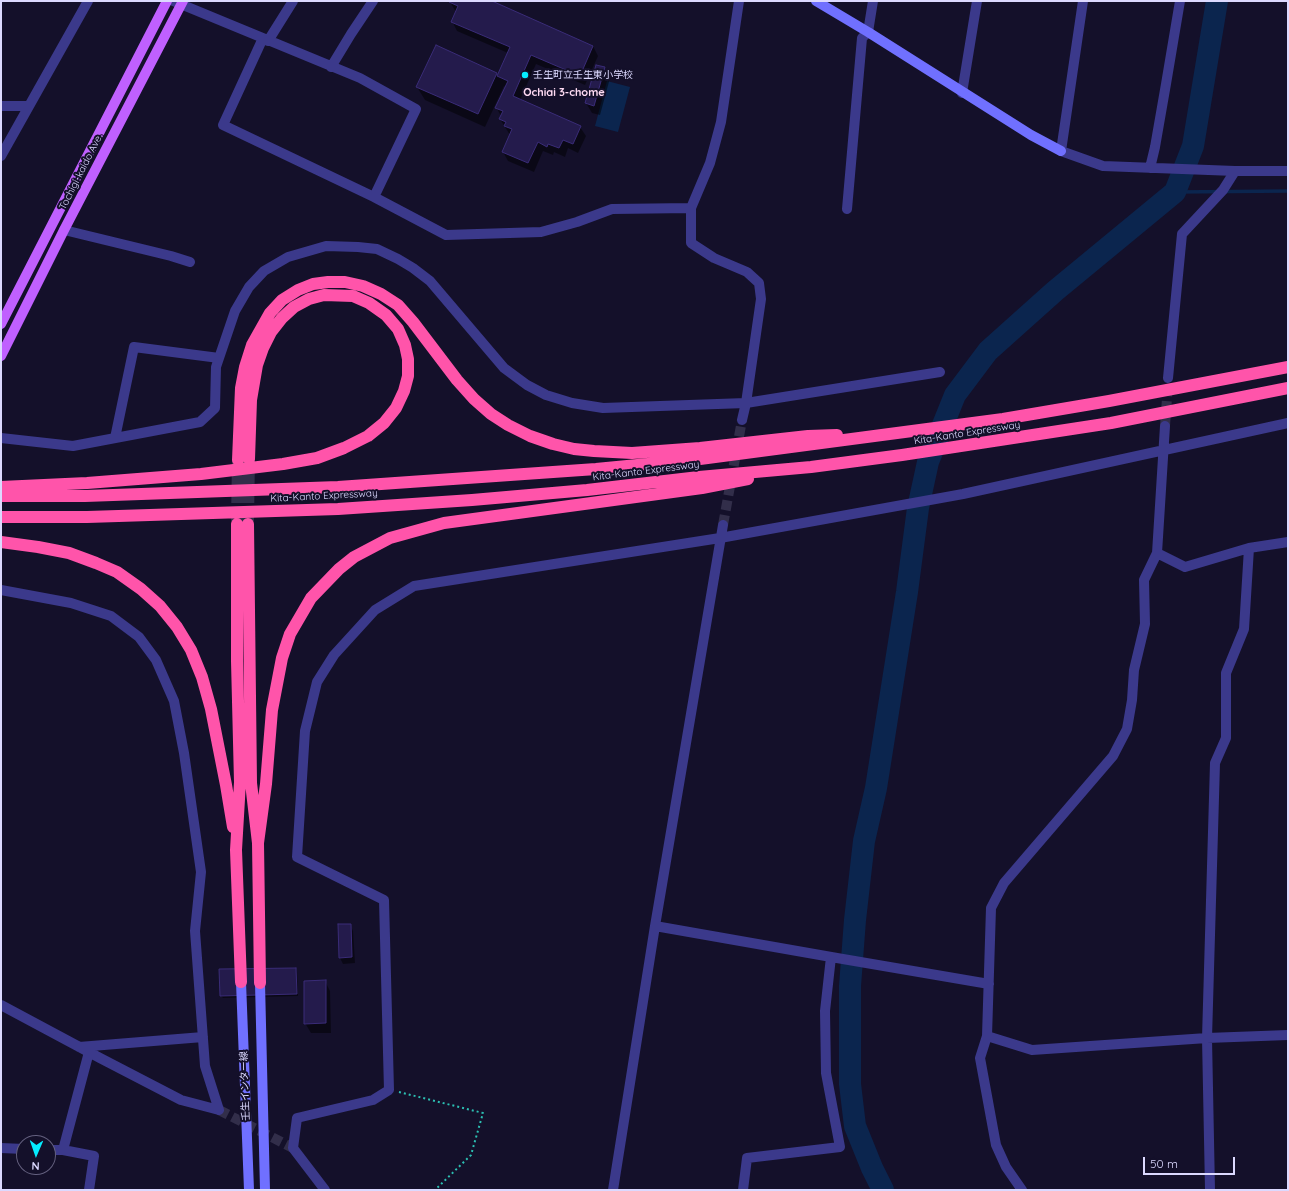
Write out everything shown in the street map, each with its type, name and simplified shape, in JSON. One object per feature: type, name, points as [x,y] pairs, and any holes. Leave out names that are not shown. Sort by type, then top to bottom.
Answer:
[{"type":"highway","points":[[1,487],[87,483],[201,474],[283,464],[317,458],[344,448],[368,436],[384,423],[396,408],[404,391],[408,376],[408,359],[405,345],[398,329],[386,315],[369,303],[353,296],[324,295],[309,299],[294,307],[282,318],[271,332],[263,348],[257,365],[251,400],[244,459],[241,388],[245,367],[252,345],[270,312],[282,300],[298,290],[313,284],[328,282],[345,282],[363,286],[381,294],[398,305],[413,322],[457,380],[474,399],[491,414],[508,425],[530,436],[553,444],[580,450],[632,453],[700,448],[808,436],[904,433]]},
{"type":"highway","name":"Kita-Kanto Expressway","points":[[1,496],[86,496],[338,487],[470,479],[693,460],[1003,419],[1109,401],[1288,367]]},
{"type":"highway","name":"Kita-Kanto Expressway","points":[[1,518],[203,514],[338,508],[432,503],[587,490],[699,477],[810,467],[995,442],[1111,423],[1288,388]]},
{"type":"highway","points":[[258,843],[266,784],[272,710],[282,658],[290,634],[311,598],[339,569],[354,557],[390,538],[444,523],[702,488],[810,467]]},
{"type":"highway","points":[[241,982],[236,850],[240,782],[237,661],[242,524],[251,783],[258,843],[260,983]]},
{"type":"highway","points":[[1,542],[69,553],[117,572],[146,593],[160,606],[173,622],[191,650],[211,709],[226,785],[236,850]]},
{"type":"main road","name":"Tochigi-kaido Ave.","points":[[1,324],[167,1]]},
{"type":"main road","points":[[816,1],[868,32],[962,93],[1031,135],[1061,151]]},
{"type":"main road","name":"Tochigi-kaido Ave.","points":[[1,356],[179,2]]},
{"type":"main road","name":"壬生インター線","points":[[241,982],[249,1190]]},
{"type":"main road","name":"壬生インター線","points":[[260,983],[265,1190]]},
{"type":"street","points":[[1,156],[88,1]]},
{"type":"street","points":[[292,1],[265,40],[223,125],[374,197],[446,235],[541,232],[577,222],[612,208],[691,208]]},
{"type":"street","points":[[331,67],[373,1]]},
{"type":"street","points":[[739,1],[721,122],[710,163],[691,208],[692,243],[714,258],[747,272],[759,283],[761,299],[746,403],[742,420]]},
{"type":"street","points":[[847,208],[862,38],[868,32],[872,1]]},
{"type":"street","points":[[962,93],[977,1]]},
{"type":"street","points":[[1083,1],[1061,151],[1104,166],[1235,171],[1288,171]]},
{"type":"street","points":[[1150,168],[1155,147],[1180,1]]},
{"type":"street","points":[[179,2],[265,40],[360,78],[416,109],[374,197]]},
{"type":"street","points":[[1,106],[29,106]]},
{"type":"street","points":[[1168,378],[1182,234],[1223,190],[1235,171]]},
{"type":"street","points":[[64,230],[190,262]]},
{"type":"street","points":[[1,438],[72,446],[200,422],[215,408],[216,367],[235,312],[249,287],[264,271],[288,257],[326,246],[377,249],[398,259],[430,281],[504,368],[527,385],[546,394],[572,403],[603,408],[746,403],[940,372]]},
{"type":"street","points":[[115,438],[134,347],[219,358]]},
{"type":"street","points":[[325,1190],[293,1148],[296,1118],[374,1100],[389,1090],[384,900],[297,857],[305,731],[317,682],[334,655],[375,610],[414,586],[720,538],[963,494],[1288,423]]},
{"type":"street","points":[[1022,1190],[1006,1167],[996,1145],[980,1058],[987,1036],[991,908],[1004,883],[1113,756],[1127,728],[1132,700],[1134,670],[1145,624],[1144,580],[1157,553],[1165,426]]},
{"type":"street","points":[[613,1190],[655,926],[723,525]]},
{"type":"street","points":[[1157,553],[1185,567],[1249,548],[1288,542]]},
{"type":"street","points":[[1210,1190],[1206,1038],[1215,763],[1226,738],[1226,673],[1244,629],[1249,548]]},
{"type":"street","points":[[1,590],[72,603],[111,616],[138,637],[156,660],[174,701],[184,753],[200,872],[195,931],[205,1066],[218,1110],[181,1100],[1,1005]]},
{"type":"street","points":[[655,926],[989,984]]},
{"type":"street","points":[[743,1190],[747,1158],[840,1147],[826,1073],[825,1011],[831,957]]},
{"type":"street","points":[[987,1036],[1032,1050],[1206,1038],[1288,1035]]},
{"type":"street","points":[[80,1047],[202,1037]]},
{"type":"street","points":[[63,1150],[89,1052]]},
{"type":"street","points":[[1,1148],[16,1149]]},
{"type":"street","points":[[56,1150],[94,1156],[89,1190]]},
{"type":"path","points":[[389,1090],[483,1113],[471,1155],[435,1190]]},
{"type":"water","points":[[607,81],[630,87],[618,132],[595,126]]},
{"type":"building","points":[[492,1],[593,46],[580,76],[531,55],[513,96],[581,126],[573,144],[563,140],[559,148],[548,144],[547,147],[538,142],[528,163],[502,152],[512,129],[504,126],[506,122],[499,119],[503,111],[495,108],[508,81],[497,76],[510,47],[451,22],[458,6],[449,2]]},
{"type":"building","points":[[436,45],[497,73],[478,114],[416,87]]},
{"type":"building","points":[[596,65],[605,67],[594,106],[585,103]]},
{"type":"building","points":[[338,924],[351,924],[352,957],[339,958]]},
{"type":"building","points":[[296,968],[297,994],[220,996],[219,969]]},
{"type":"building","points":[[326,980],[326,1023],[304,1024],[304,981]]},
{"type":"waterway","points":[[883,1190],[872,1168],[855,1126],[850,1084],[850,986],[855,920],[864,841],[876,788],[907,592],[918,508],[928,462],[955,395],[988,351],[1055,291],[1175,192],[1193,146],[1217,1]]},
{"type":"waterway","points":[[1175,192],[1288,191]]},
{"type":"tunnel","points":[[1165,426],[1168,384]]},
{"type":"tunnel","points":[[723,525],[742,420]]},
{"type":"tunnel","points":[[248,521],[249,459]]},
{"type":"tunnel","points":[[237,521],[238,460]]},
{"type":"tunnel","points":[[219,1110],[293,1148]]},
{"type":"place","name":"壬生町立壬生東小学校","points":[[525,75]]},
{"type":"district","name":"Ochiai 3-chome","points":[[564,93]]}]
